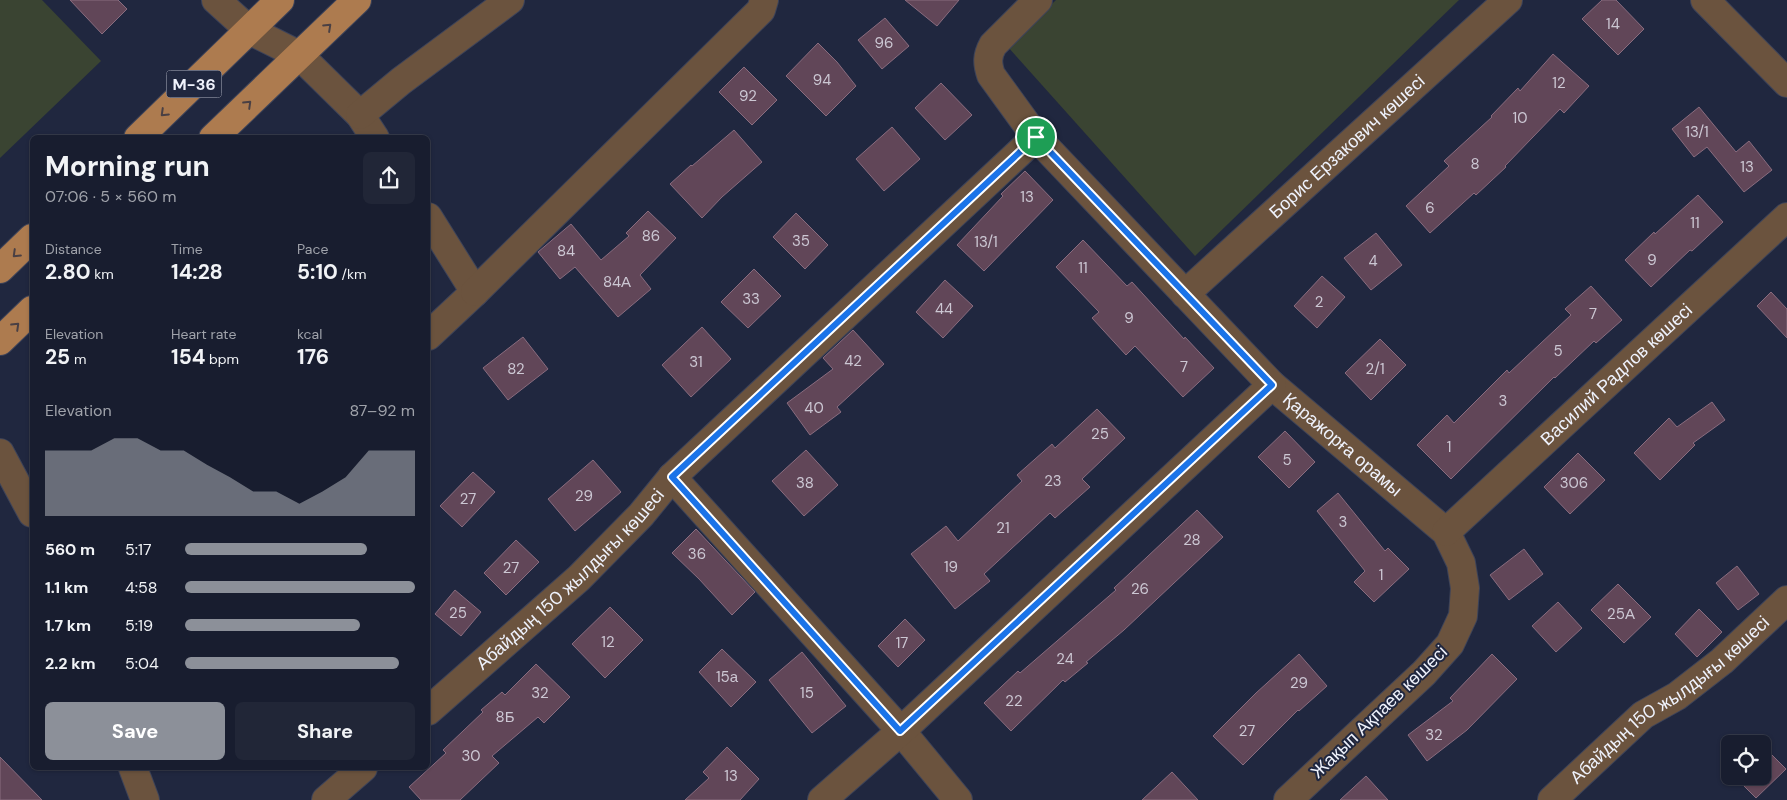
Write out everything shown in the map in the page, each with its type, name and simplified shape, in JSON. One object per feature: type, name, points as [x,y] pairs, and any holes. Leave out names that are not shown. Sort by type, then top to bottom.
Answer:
[{"type":"main road","name":"M-36","points":[[141,135],[280,0]]},
{"type":"main road","name":"M-36","points":[[216,135],[357,0]]},
{"type":"main road","points":[[0,269],[30,240]]},
{"type":"main road","points":[[0,341],[30,312]]},
{"type":"street","points":[[216,0],[249,30],[299,54],[360,115],[373,135]]},
{"type":"street","points":[[360,115],[401,81],[510,0]]},
{"type":"street","points":[[430,334],[761,10],[764,0]]},
{"type":"street","name":"Қаражорға орамы","points":[[1038,0],[993,45],[988,54],[987,64],[990,75],[1036,137],[1272,385],[1446,532]]},
{"type":"street","name":"Борис Ерзакович көшесі","points":[[1185,294],[1508,0]]},
{"type":"street","points":[[1706,0],[1787,83]]},
{"type":"street","name":"Абайдың 150 жылдығы көшесі","points":[[430,709],[579,578],[641,515],[672,477],[1036,137]]},
{"type":"street","name":"Василий Радлов көшесі","points":[[1446,532],[1787,217]]},
{"type":"street","points":[[430,220],[474,292]]},
{"type":"street","points":[[822,800],[900,731],[1272,385]]},
{"type":"street","points":[[0,453],[30,509]]},
{"type":"street","points":[[672,477],[900,731],[958,800]]},
{"type":"street","name":"Жақып Ақпаев көшесі","points":[[1288,800],[1424,673],[1450,644],[1463,616],[1465,588],[1461,563],[1446,532]]},
{"type":"street","name":"Абайдың 150 жылдығы көшесі","points":[[1552,800],[1643,716],[1677,696],[1722,661],[1787,600]]},
{"type":"street","points":[[134,770],[145,800]]},
{"type":"street","points":[[326,800],[361,770]]},
{"type":"green space","points":[[0,0],[42,0],[101,61],[0,158]]},
{"type":"green space","points":[[1056,0],[1459,0],[1195,256],[1008,47]]},
{"type":"building","points":[[70,0],[118,0],[127,9],[102,34]]},
{"type":"building","points":[[905,0],[959,0],[937,26]]},
{"type":"building","points":[[1602,0],[1616,0],[1644,29],[1618,55],[1582,19]]},
{"type":"building","points":[[885,18],[909,46],[882,69],[858,40]]},
{"type":"building","points":[[818,43],[837,62],[856,86],[826,116],[786,76]]},
{"type":"building","points":[[1553,54],[1589,86],[1564,113],[1560,109],[1506,167],[1476,195],[1474,193],[1430,233],[1406,206],[1449,166],[1444,161],[1492,117],[1518,88],[1520,91]]},
{"type":"building","points":[[744,67],[777,100],[752,125],[719,92]]},
{"type":"building","points":[[941,83],[972,115],[945,140],[915,108]]},
{"type":"building","points":[[1699,107],[1736,152],[1749,141],[1772,170],[1744,192],[1707,147],[1694,157],[1672,129]]},
{"type":"building","points":[[892,127],[920,159],[884,191],[856,159]]},
{"type":"building","points":[[734,130],[762,162],[722,197],[702,218],[670,184]]},
{"type":"building","points":[[1025,171],[1053,200],[984,271],[957,245],[1003,196],[1001,194]]},
{"type":"building","points":[[1698,195],[1723,222],[1651,287],[1625,260],[1654,232],[1655,234]]},
{"type":"building","points":[[648,211],[676,238],[640,275],[651,289],[618,317],[575,267],[560,279],[538,252],[571,224],[601,260],[629,236],[626,233]]},
{"type":"building","points":[[796,213],[828,245],[805,269],[773,237]]},
{"type":"building","points":[[1376,233],[1402,265],[1371,290],[1344,258]]},
{"type":"building","points":[[1083,240],[1127,286],[1132,282],[1184,339],[1185,337],[1214,368],[1183,397],[1135,346],[1126,355],[1092,318],[1099,312],[1056,267]]},
{"type":"building","points":[[754,269],[781,296],[748,328],[721,302]]},
{"type":"building","points":[[1322,276],[1345,297],[1317,328],[1294,306]]},
{"type":"building","points":[[945,280],[973,306],[943,338],[916,312]]},
{"type":"building","points":[[1591,286],[1622,320],[1596,343],[1594,341],[1554,377],[1451,479],[1417,445],[1447,415],[1454,423],[1507,370],[1509,373],[1571,315],[1565,309]]},
{"type":"building","points":[[1771,292],[1787,309],[1787,338],[1757,306]]},
{"type":"building","points":[[702,327],[731,359],[691,397],[662,365]]},
{"type":"building","points":[[853,330],[884,364],[837,407],[841,412],[810,435],[787,403],[833,369],[823,358]]},
{"type":"building","points":[[523,337],[548,369],[508,400],[483,368]]},
{"type":"building","points":[[1380,339],[1406,365],[1371,400],[1345,373]]},
{"type":"building","points":[[1712,402],[1725,420],[1693,443],[1695,445],[1660,480],[1634,453],[1669,418],[1677,427]]},
{"type":"building","points":[[1097,409],[1125,438],[1082,479],[1090,487],[1055,518],[1050,513],[984,574],[990,581],[955,609],[911,554],[946,526],[958,541],[1022,481],[1017,475],[1052,444],[1055,448]]},
{"type":"building","points":[[1285,431],[1315,462],[1289,488],[1258,457]]},
{"type":"building","points":[[806,450],[838,485],[804,516],[772,481]]},
{"type":"building","points":[[1578,453],[1605,480],[1570,514],[1544,487]]},
{"type":"building","points":[[593,460],[621,492],[575,531],[548,499]]},
{"type":"building","points":[[473,472],[495,492],[462,527],[440,506]]},
{"type":"building","points":[[1338,493],[1385,551],[1388,548],[1409,569],[1374,602],[1354,582],[1365,571],[1317,511]]},
{"type":"building","points":[[1197,510],[1223,537],[1124,630],[1086,662],[1088,663],[1065,682],[1063,680],[1011,731],[984,703],[1018,671],[1020,673],[1116,590],[1114,588]]},
{"type":"building","points":[[696,529],[755,592],[732,615],[672,553]]},
{"type":"building","points":[[516,540],[539,562],[506,595],[484,573]]},
{"type":"building","points":[[1524,549],[1543,574],[1509,600],[1490,575]]},
{"type":"building","points":[[1737,566],[1759,594],[1738,610],[1716,583]]},
{"type":"building","points":[[1618,584],[1651,617],[1624,643],[1591,610]]},
{"type":"building","points":[[455,590],[481,612],[461,636],[435,614]]},
{"type":"building","points":[[1558,602],[1582,628],[1556,652],[1532,626]]},
{"type":"building","points":[[610,607],[643,640],[605,678],[572,644]]},
{"type":"building","points":[[1699,609],[1722,632],[1697,657],[1675,634]]},
{"type":"building","points":[[905,619],[925,640],[898,667],[878,646]]},
{"type":"building","points":[[722,649],[756,682],[731,707],[699,672]]},
{"type":"building","points":[[802,652],[846,706],[812,733],[769,680]]},
{"type":"building","points":[[1299,654],[1327,686],[1298,710],[1243,765],[1213,736]]},
{"type":"building","points":[[1492,654],[1517,679],[1467,730],[1427,761],[1408,735],[1453,701],[1450,698]]},
{"type":"building","points":[[536,664],[570,697],[544,723],[538,717],[492,756],[499,763],[460,800],[421,800],[409,787],[428,770],[430,770],[430,768],[446,753],[443,750],[483,712],[481,710],[502,692],[505,695]]},
{"type":"building","points":[[727,747],[759,779],[740,800],[685,800],[709,778],[703,772]]},
{"type":"building","points":[[1771,754],[1786,769],[1771,784]]},
{"type":"building","points":[[0,757],[42,800],[0,800]]},
{"type":"building","points":[[1172,772],[1198,800],[1142,800]]},
{"type":"building","points":[[1366,776],[1388,800],[1340,800]]},
{"type":"building","points":[[1743,785],[1769,785],[1756,798]]},
{"type":"route","points":[[1036,137],[1272,385],[900,731],[672,477],[1036,137]]}]
